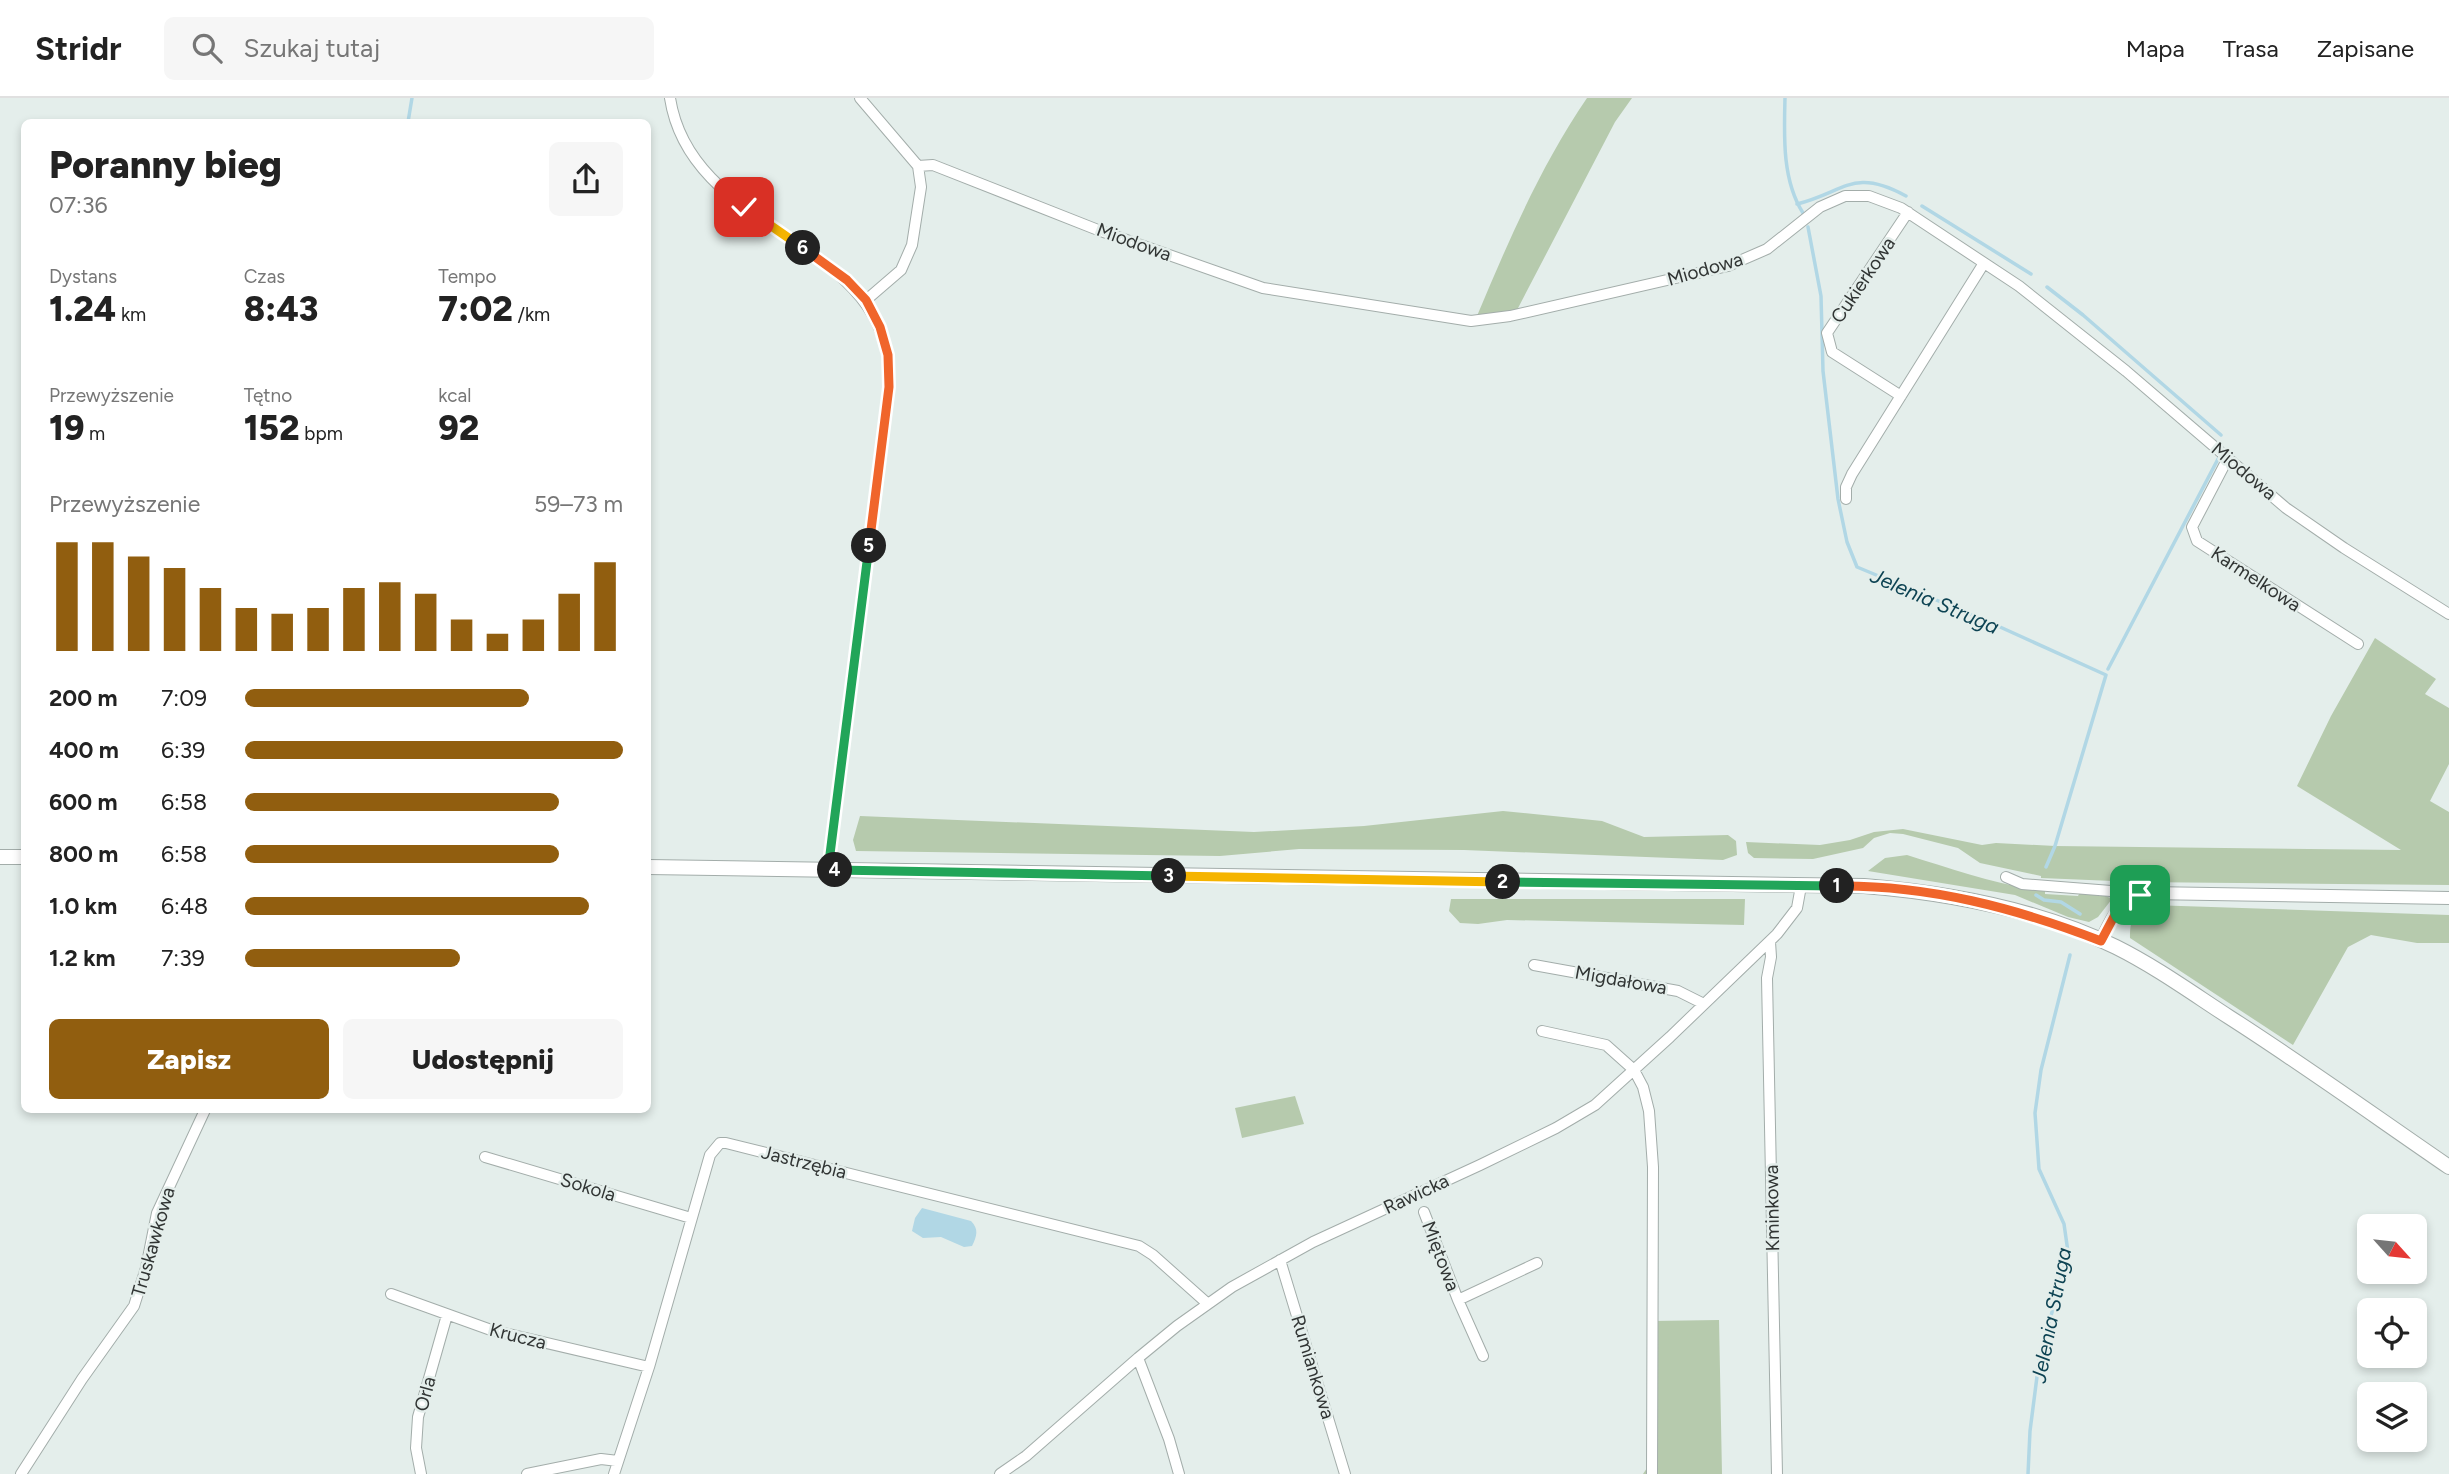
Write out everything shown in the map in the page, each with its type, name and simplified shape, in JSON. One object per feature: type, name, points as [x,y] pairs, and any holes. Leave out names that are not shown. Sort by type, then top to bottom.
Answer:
[{"type":"main road","points":[[0,857],[21,857]]},
{"type":"main road","points":[[651,867],[1864,886],[1946,895],[2027,915],[2101,941],[2173,980],[2258,1035],[2449,1167]]},
{"type":"street","points":[[670,98],[684,143],[708,177],[744,207],[847,280],[866,300],[880,327],[888,355],[889,387],[828,870]]},
{"type":"street","points":[[860,98],[918,166],[921,187],[908,256],[894,278],[866,300]]},
{"type":"street","name":"Miodowa","points":[[918,166],[933,165],[1098,230],[1264,288],[1471,321],[1510,316],[1728,266],[1767,249],[1820,208],[1845,196],[1870,196],[1908,212],[2019,286],[2116,363],[2296,514],[2344,548],[2449,614]]},
{"type":"street","name":"Cukierkowa","points":[[1901,396],[1832,352],[1827,333],[1908,212]]},
{"type":"street","points":[[1846,499],[1846,487],[1852,474],[1984,263]]},
{"type":"street","name":"Karmelkowa","points":[[2228,458],[2192,527],[2197,541],[2358,644]]},
{"type":"street","points":[[2006,877],[2022,884],[2111,891],[2125,903]]},
{"type":"street","name":"Rawicka","points":[[1000,1474],[1026,1456],[1138,1358],[1208,1304],[1313,1242],[1556,1128],[1595,1105],[1770,942],[1793,916],[1801,887]]},
{"type":"street","points":[[2101,941],[2118,909],[2125,903],[2140,895],[2164,892],[2449,898]]},
{"type":"street","name":"Kminkowa","points":[[1770,942],[1771,957],[1767,978],[1777,1474]]},
{"type":"street","name":"Migdałowa","points":[[1534,965],[1678,991],[1704,1004]]},
{"type":"street","points":[[1542,1031],[1605,1045],[1634,1070],[1643,1087],[1649,1111],[1653,1167],[1652,1474]]},
{"type":"street","name":"Truskawkowa","points":[[21,1474],[82,1379],[134,1306],[146,1268],[157,1213],[204,1113]]},
{"type":"street","name":"Jastrzębia","points":[[614,1474],[649,1367],[710,1155],[720,1143],[1139,1247],[1159,1260],[1208,1304]]},
{"type":"street","name":"Sokola","points":[[485,1157],[691,1218]]},
{"type":"street","name":"Miętowa","points":[[1424,1212],[1483,1356]]},
{"type":"street","name":"Rumiankowa","points":[[1280,1260],[1345,1474]]},
{"type":"street","name":"Miętowa","points":[[1458,1300],[1537,1263]]},
{"type":"street","name":"Krucza","points":[[391,1294],[491,1330],[649,1367]]},
{"type":"street","name":"Orla","points":[[421,1474],[416,1448],[418,1418],[447,1315]]},
{"type":"street","points":[[1138,1358],[1179,1474]]},
{"type":"street","points":[[527,1474],[601,1459],[618,1461]]},
{"type":"green space","points":[[1587,98],[1632,98],[1615,122],[1517,310],[1477,316],[1540,177]]},
{"type":"green space","points":[[2375,638],[2436,679],[2425,694],[2449,708],[2449,764],[2430,801],[2449,812],[2449,885],[2137,882],[2041,878],[1980,863],[1958,848],[1890,833],[1874,838],[1863,848],[1813,859],[1754,858],[1748,853],[1746,842],[1820,845],[1850,840],[1874,832],[1903,829],[1982,845],[1996,843],[2401,850],[2297,786],[2331,716]]},
{"type":"green space","points":[[1503,811],[1602,821],[1644,837],[1728,835],[1736,841],[1737,855],[1723,860],[1464,850],[1299,849],[1220,856],[856,851],[853,840],[860,816],[1254,832],[1364,826]]},
{"type":"green space","points":[[1907,855],[1992,881],[2045,891],[2045,894],[2102,894],[2112,899],[2098,917],[2089,922],[2068,917],[2015,895],[1868,871],[1885,858]]},
{"type":"green space","points":[[1451,899],[1745,899],[1744,925],[1507,920],[1478,924],[1460,923],[1449,911]]},
{"type":"green space","points":[[2150,905],[2449,915],[2449,943],[2417,943],[2371,935],[2348,947],[2293,1045],[2130,938],[2134,917]]},
{"type":"green space","points":[[1295,1096],[1304,1124],[1242,1138],[1235,1108]]},
{"type":"green space","points":[[1719,1320],[1722,1474],[1643,1474],[1647,1468],[1652,1321]]},
{"type":"water","points":[[922,1208],[971,1221],[976,1233],[972,1246],[964,1247],[941,1237],[923,1238],[912,1231],[915,1218]]},
{"type":"waterway","points":[[408,119],[412,98]]},
{"type":"waterway","name":"Jelenia Struga","points":[[1785,98],[1788,172],[1796,200],[1803,213]]},
{"type":"waterway","points":[[1797,204],[1861,183],[1873,183],[1906,196]]},
{"type":"waterway","points":[[1922,206],[2031,274]]},
{"type":"waterway","name":"Jelenia Struga","points":[[1808,227],[1821,296],[1823,371],[1838,499],[1847,542],[1857,567],[2106,675],[2055,846],[2046,867]]},
{"type":"waterway","points":[[2047,287],[2221,435]]},
{"type":"waterway","points":[[2108,669],[2218,459]]},
{"type":"waterway","name":"Jelenia Struga","points":[[2036,895],[2044,900],[2061,902],[2080,914]]},
{"type":"waterway","name":"Jelenia Struga","points":[[2028,1474],[2030,1431],[2039,1361],[2068,1252],[2064,1224],[2039,1169],[2035,1113],[2041,1070],[2070,955]]},
{"type":"route","points":[[744,207],[847,280],[866,300],[880,327],[888,355],[889,387],[828,870],[1864,886],[1910,890],[1984,902],[2101,941],[2121,905],[2140,895]]}]
